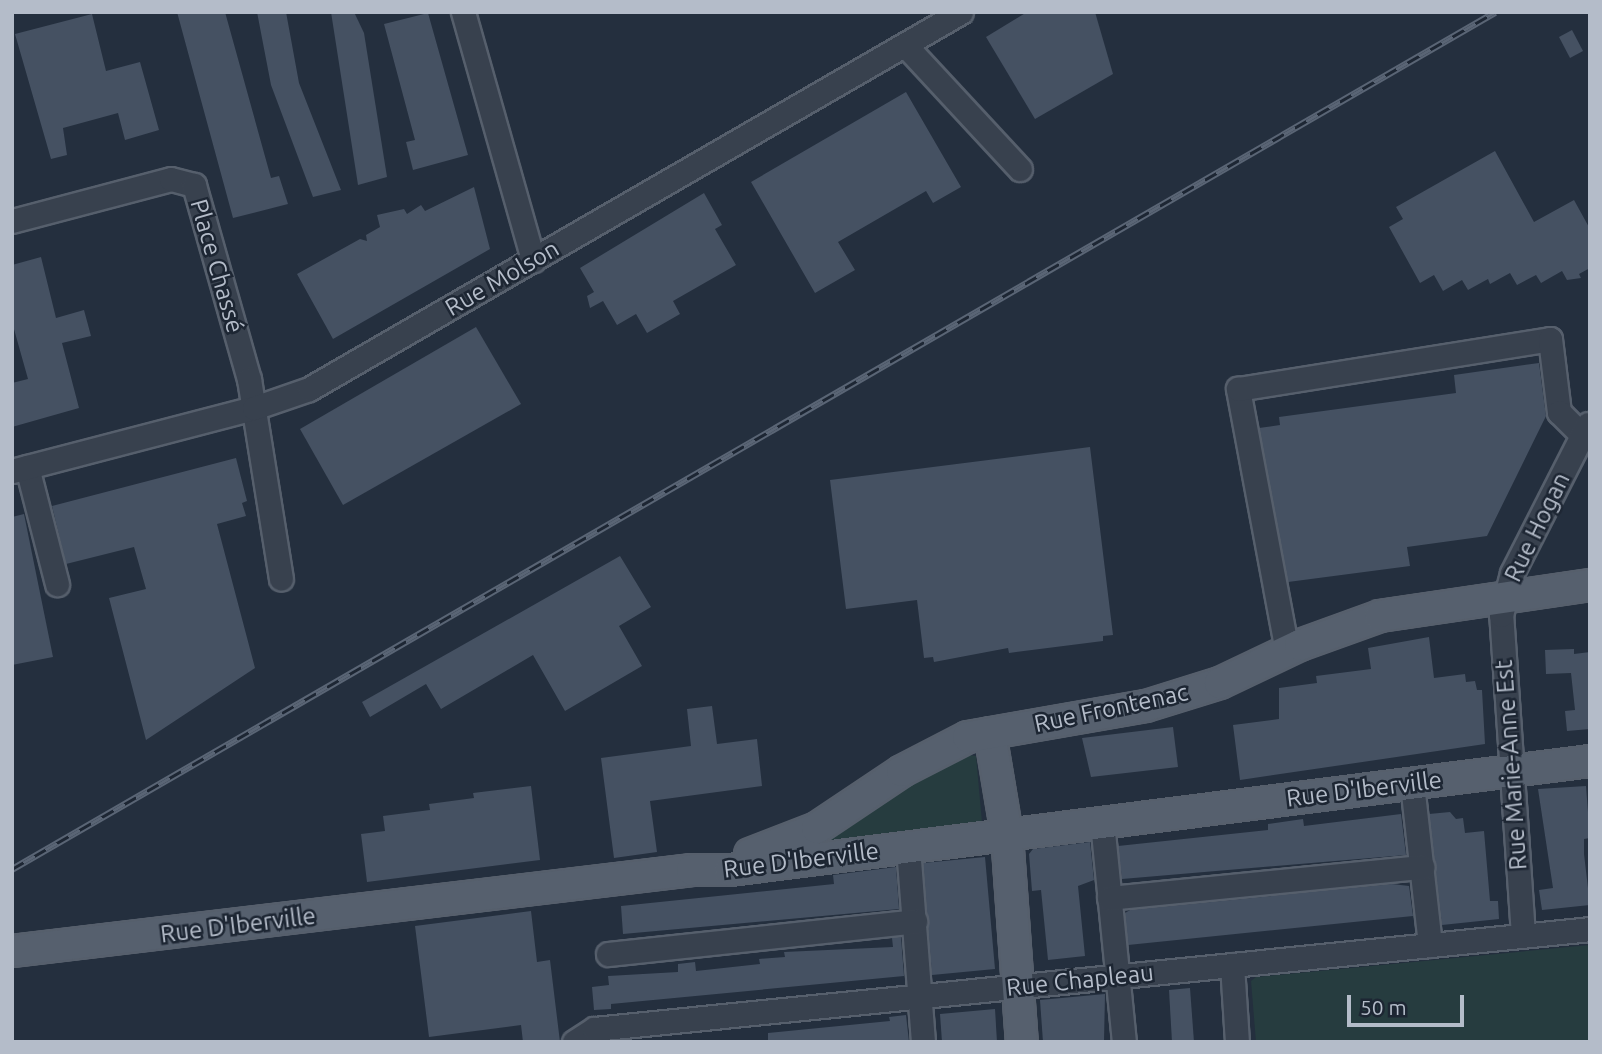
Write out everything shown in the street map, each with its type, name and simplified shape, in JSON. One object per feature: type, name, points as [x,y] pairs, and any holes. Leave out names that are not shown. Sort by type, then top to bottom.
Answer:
[{"type":"main road","name":"Rue Frontenac","points":[[692,870],[789,842],[933,753],[990,733],[1146,706],[1220,683],[1287,651],[1380,616],[1504,595],[1590,585]]},
{"type":"main road","points":[[990,733],[1007,835],[1022,1042]]},
{"type":"main road","name":"Rue D'Iberville","points":[[12,951],[692,870],[730,870],[1590,761]]},
{"type":"street","points":[[463,12],[533,260]]},
{"type":"street","name":"Rue Molson","points":[[20,469],[254,408],[332,376],[961,12]]},
{"type":"street","points":[[905,45],[1020,169]]},
{"type":"street","name":"Place Chassé","points":[[12,221],[171,178],[194,185],[254,408]]},
{"type":"street","points":[[1287,651],[1238,388],[1550,339],[1559,412],[1586,428]]},
{"type":"street","points":[[254,408],[281,578]]},
{"type":"street","name":"Rue Hogan","points":[[1504,595],[1586,428]]},
{"type":"street","points":[[20,469],[57,584]]},
{"type":"street","name":"Rue Marie-Anne Est","points":[[1504,595],[1501,623],[1509,771],[1523,935]]},
{"type":"street","points":[[1412,783],[1430,945]]},
{"type":"street","points":[[1102,822],[1124,1042]]},
{"type":"street","points":[[908,848],[923,1042]]},
{"type":"street","points":[[1109,898],[1422,867]]},
{"type":"street","points":[[608,954],[915,921]]},
{"type":"street","name":"Rue Chapleau","points":[[574,1042],[594,1029],[1590,929]]},
{"type":"street","points":[[1232,965],[1237,1042]]},
{"type":"green space","points":[[969,755],[976,756],[982,822],[818,848],[919,780]]},
{"type":"green space","points":[[1590,945],[1590,1042],[1256,1042],[1251,981],[1256,977]]},
{"type":"building","points":[[177,12],[225,12],[271,178],[279,176],[288,204],[233,218]]},
{"type":"building","points":[[257,12],[286,12],[299,83],[341,190],[313,197],[271,85]]},
{"type":"building","points":[[331,12],[354,12],[364,33],[387,177],[358,185]]},
{"type":"building","points":[[1027,12],[1095,12],[1113,74],[1035,119],[986,37]]},
{"type":"building","points":[[428,13],[468,155],[413,170],[406,142],[415,140],[384,24]]},
{"type":"building","points":[[92,14],[106,71],[140,62],[159,130],[125,140],[118,113],[63,128],[67,155],[51,159],[15,34]]},
{"type":"building","points":[[1572,30],[1583,51],[1570,58],[1559,37]]},
{"type":"building","points":[[906,92],[961,187],[933,203],[926,191],[838,242],[855,270],[815,293],[751,182]]},
{"type":"building","points":[[1495,151],[1534,222],[1574,200],[1590,229],[1590,268],[1579,274],[1581,278],[1567,280],[1562,271],[1541,283],[1536,275],[1517,285],[1510,273],[1490,284],[1488,279],[1468,290],[1462,280],[1443,291],[1434,275],[1420,283],[1389,227],[1403,219],[1396,207]]},
{"type":"building","points":[[474,187],[490,249],[333,339],[297,274],[360,239],[367,241],[366,235],[380,227],[377,215],[404,209],[407,214],[421,205],[425,211]]},
{"type":"building","points":[[704,193],[722,225],[715,229],[736,265],[673,301],[680,314],[647,333],[636,314],[617,325],[603,301],[590,308],[587,296],[594,292],[580,268]]},
{"type":"building","points":[[41,257],[56,318],[84,310],[91,336],[62,343],[79,408],[12,427],[12,383],[28,379],[12,322],[12,265]]},
{"type":"building","points":[[476,327],[521,404],[343,505],[300,429]]},
{"type":"building","points":[[1539,363],[1546,416],[1487,536],[1407,547],[1410,566],[1288,582],[1259,428],[1280,425],[1279,417],[1456,393],[1454,375]]},
{"type":"building","points":[[1090,447],[1113,635],[1103,636],[1103,641],[1009,653],[1008,648],[934,662],[933,657],[924,658],[917,600],[846,609],[830,480]]},
{"type":"building","points":[[236,458],[247,501],[242,503],[246,516],[217,524],[255,668],[146,740],[109,598],[146,589],[134,547],[66,564],[52,506]]},
{"type":"building","points":[[24,514],[53,657],[12,665],[12,517]]},
{"type":"building","points":[[620,556],[651,607],[619,626],[642,666],[565,711],[533,655],[441,709],[426,684],[370,717],[362,702]]},
{"type":"building","points":[[1429,637],[1434,678],[1465,674],[1466,682],[1475,681],[1477,690],[1482,690],[1485,744],[1240,780],[1233,725],[1279,719],[1279,688],[1317,683],[1316,676],[1371,669],[1368,648]]},
{"type":"building","points":[[1574,649],[1574,654],[1590,652],[1590,729],[1567,731],[1565,711],[1575,710],[1571,673],[1546,674],[1545,650]]},
{"type":"building","points":[[712,706],[717,744],[757,739],[762,786],[650,801],[657,852],[614,858],[601,758],[691,746],[687,709]]},
{"type":"building","points":[[1173,727],[1178,767],[1091,777],[1082,738]]},
{"type":"building","points":[[531,786],[540,860],[367,882],[361,834],[385,831],[383,816],[430,810],[429,804],[474,798],[473,793]]},
{"type":"building","points":[[1586,786],[1590,838],[1584,839],[1584,854],[1590,905],[1542,910],[1539,890],[1553,888],[1538,789]]},
{"type":"building","points":[[1450,812],[1456,819],[1463,818],[1465,833],[1484,831],[1490,901],[1498,901],[1499,919],[1442,925],[1429,814]]},
{"type":"building","points":[[1401,814],[1406,855],[1122,879],[1118,846],[1268,830],[1268,824],[1303,819],[1304,826]]},
{"type":"building","points":[[1090,842],[1094,880],[1078,886],[1085,956],[1048,960],[1041,890],[1032,891],[1029,854],[1033,849]]},
{"type":"building","points":[[985,857],[995,969],[932,975],[923,863]]},
{"type":"building","points":[[896,867],[899,909],[623,934],[621,906],[834,884],[833,875]]},
{"type":"building","points":[[1392,884],[1409,886],[1413,916],[1128,945],[1125,913],[1130,910]]},
{"type":"building","points":[[531,911],[537,962],[550,960],[560,1042],[523,1042],[521,1025],[429,1037],[415,926]]},
{"type":"building","points":[[901,937],[904,976],[611,1004],[611,1009],[594,1010],[592,987],[609,985],[608,976],[678,972],[678,964],[695,962],[696,971],[760,964],[759,959],[785,957],[784,952],[893,947],[892,938]]},
{"type":"building","points":[[1190,988],[1194,1042],[1172,1042],[1169,990]]},
{"type":"building","points":[[1105,994],[1104,1041],[1043,1042],[1040,1000]]},
{"type":"building","points":[[995,1009],[997,1042],[942,1042],[940,1014]]},
{"type":"building","points":[[906,1015],[909,1042],[768,1042],[768,1033],[890,1021],[889,1017]]},
{"type":"railway","points":[[12,869],[1495,12]]}]
